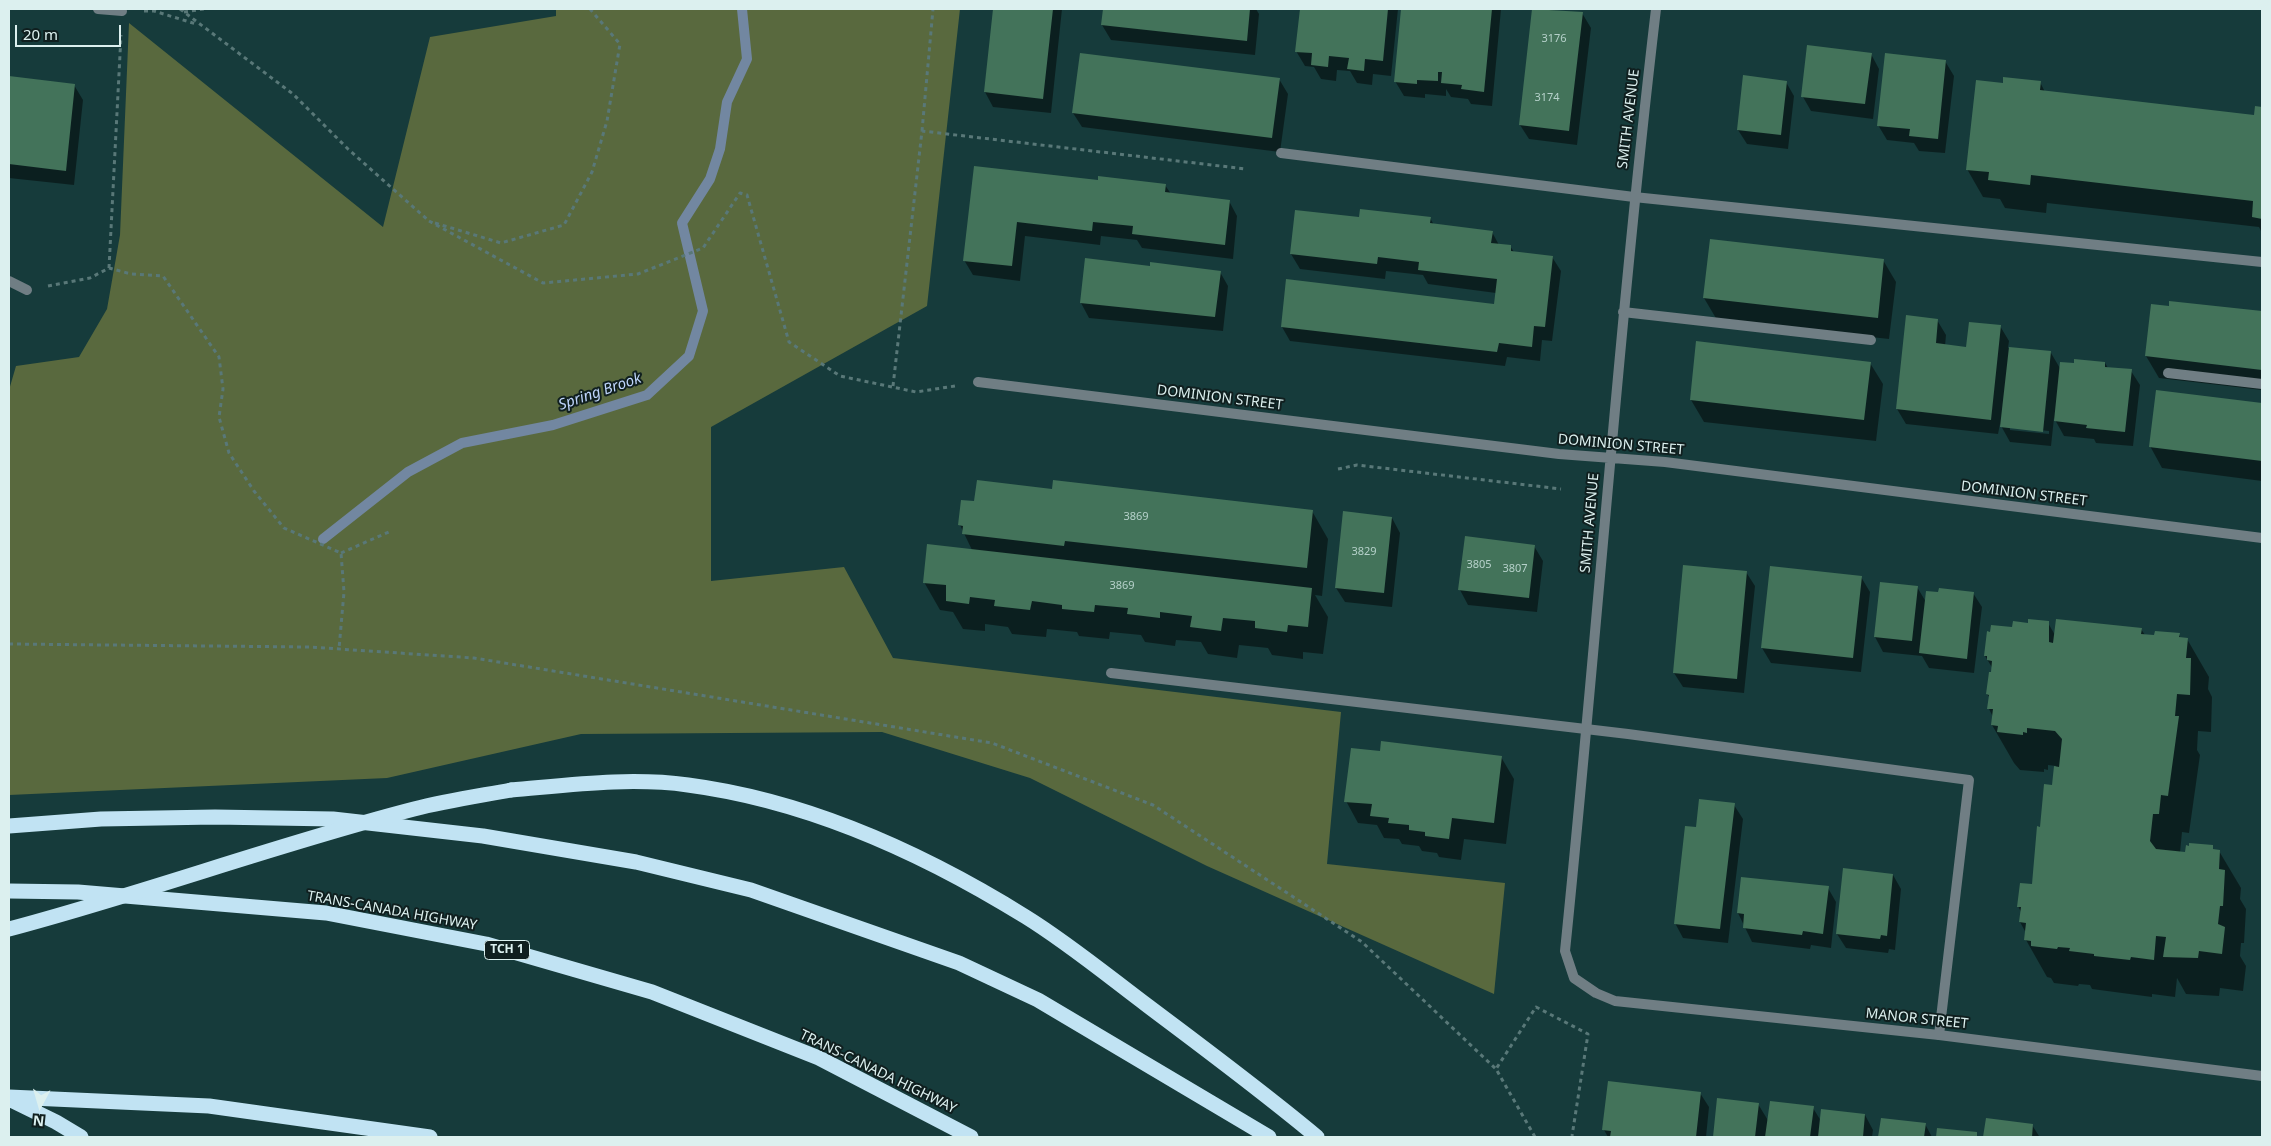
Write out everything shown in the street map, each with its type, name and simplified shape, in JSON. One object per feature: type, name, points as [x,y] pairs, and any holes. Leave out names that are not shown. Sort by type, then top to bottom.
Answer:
[{"type":"highway","points":[[9,929],[94,907],[415,808],[511,790],[607,781],[688,785],[769,801],[855,827],[930,863],[1027,917],[1269,1097],[1318,1137]]},
{"type":"highway","points":[[9,826],[101,820],[216,817],[333,819],[483,836],[617,859],[751,890],[959,963],[1029,996],[1269,1137]]},
{"type":"highway","name":"TRANS-CANADA HIGHWAY","points":[[9,892],[78,892],[326,913],[486,944],[652,992],[819,1058],[971,1137]]},
{"type":"highway","points":[[9,1098],[81,1137]]},
{"type":"highway","points":[[9,1098],[209,1106],[430,1137]]},
{"type":"street","points":[[98,9],[122,11]]},
{"type":"street","name":"SMITH AVENUE","points":[[1574,978],[1565,951],[1587,730],[1609,459],[1634,197],[1656,9]]},
{"type":"street","points":[[1281,153],[1634,197],[2262,262]]},
{"type":"street","points":[[9,282],[27,290]]},
{"type":"street","points":[[1624,312],[1871,340]]},
{"type":"street","points":[[2168,373],[2262,384]]},
{"type":"street","name":"DOMINION STREET","points":[[978,382],[1609,459],[1665,462],[2262,538]]},
{"type":"street","points":[[1111,673],[1587,730],[1969,780],[1939,1035]]},
{"type":"street","name":"MANOR STREET","points":[[1574,978],[1596,993],[1615,1000],[1939,1035],[2262,1076]]},
{"type":"path","points":[[180,9],[293,94],[348,149],[429,221],[543,282],[638,274],[666,265],[703,248],[740,193],[747,195],[789,342],[840,376],[916,392],[978,382]]},
{"type":"path","points":[[184,12],[204,9]]},
{"type":"path","points":[[429,221],[501,243],[564,225],[592,172],[607,120],[620,44],[590,9]]},
{"type":"path","points":[[893,386],[922,131],[933,9]]},
{"type":"path","points":[[110,268],[122,11],[154,11],[199,25]]},
{"type":"path","points":[[922,131],[1246,169]]},
{"type":"path","points":[[27,290],[90,278],[110,268],[131,274],[163,276],[219,357],[224,389],[219,417],[229,453],[254,491],[284,528],[341,553],[391,531]]},
{"type":"path","points":[[1338,470],[1357,466],[1561,489]]},
{"type":"path","points":[[339,649],[344,592],[341,553]]},
{"type":"path","points":[[9,644],[339,649],[474,658],[992,743],[1153,805],[1362,942],[1496,1069],[1535,1137]]},
{"type":"path","points":[[1496,1069],[1536,1007],[1588,1034],[1572,1136]]},
{"type":"green space","points":[[556,9],[960,9],[927,306],[711,427],[711,581],[844,567],[893,658],[1341,712],[1327,864],[1505,883],[1494,994],[1207,866],[1030,778],[882,732],[581,734],[387,778],[9,795],[9,390],[16,366],[79,357],[107,309],[120,235],[129,23],[383,227],[430,37],[556,16]]},
{"type":"building","points":[[993,9],[1053,9],[1043,99],[984,92]]},
{"type":"building","points":[[1103,9],[1250,9],[1247,41],[1101,25]]},
{"type":"building","points":[[1300,9],[1388,9],[1383,61],[1365,59],[1364,71],[1347,69],[1349,58],[1329,56],[1328,67],[1311,65],[1312,53],[1295,52]]},
{"type":"building","points":[[1401,9],[1492,9],[1484,92],[1461,89],[1462,85],[1441,83],[1442,72],[1438,72],[1438,81],[1417,80],[1417,84],[1394,82]]},
{"type":"building","points":[[1532,9],[1583,12],[1569,131],[1519,125]]},
{"type":"building","points":[[1807,45],[1872,53],[1865,104],[1801,97]]},
{"type":"building","points":[[1080,53],[1280,78],[1272,138],[1072,113]]},
{"type":"building","points":[[1885,53],[1946,60],[1938,139],[1909,136],[1910,129],[1877,126]]},
{"type":"building","points":[[1743,75],[1787,81],[1781,135],[1737,130]]},
{"type":"building","points":[[9,76],[75,84],[66,171],[9,164]]},
{"type":"building","points":[[2003,77],[2041,81],[2040,90],[2254,115],[2255,106],[2262,107],[2262,219],[2252,217],[2253,201],[2031,175],[2030,185],[1988,180],[1989,172],[1966,170],[1976,80],[2003,83]]},
{"type":"building","points":[[974,166],[1098,180],[1098,176],[1166,184],[1165,192],[1230,200],[1225,245],[1132,234],[1133,226],[1093,222],[1092,231],[1017,222],[1012,266],[963,261]]},
{"type":"building","points":[[1360,209],[1431,217],[1430,223],[1493,231],[1491,243],[1511,245],[1511,251],[1553,256],[1545,327],[1534,326],[1532,347],[1499,343],[1497,352],[1281,327],[1286,279],[1494,304],[1497,279],[1418,270],[1419,262],[1378,257],[1377,264],[1290,254],[1295,210],[1359,217]]},
{"type":"building","points":[[1710,239],[1884,259],[1878,318],[1703,298]]},
{"type":"building","points":[[1085,258],[1150,266],[1150,262],[1221,271],[1215,317],[1080,303]]},
{"type":"building","points":[[2169,301],[2262,311],[2262,370],[2145,356],[2151,304],[2169,306]]},
{"type":"building","points":[[1906,315],[1938,319],[1936,343],[1966,347],[1969,322],[2001,325],[1991,420],[1896,409]]},
{"type":"building","points":[[1696,341],[1871,362],[1864,420],[1690,400]]},
{"type":"building","points":[[2009,347],[2051,351],[2043,432],[2000,427]]},
{"type":"building","points":[[2074,359],[2105,362],[2105,367],[2132,369],[2125,432],[2086,428],[2087,425],[2054,421],[2060,362],[2074,363]]},
{"type":"building","points":[[2156,390],[2262,403],[2262,461],[2149,447]]},
{"type":"building","points":[[977,480],[1052,489],[1053,480],[1313,510],[1307,568],[1065,541],[1064,546],[962,534],[963,526],[958,525],[961,500],[974,501]]},
{"type":"building","points":[[1343,511],[1392,517],[1384,593],[1335,588]]},
{"type":"building","points":[[1465,536],[1535,545],[1529,598],[1458,590]]},
{"type":"building","points":[[927,544],[1312,588],[1308,627],[1288,625],[1287,632],[1255,628],[1255,621],[1223,618],[1221,631],[1190,627],[1192,616],[1160,612],[1160,618],[1127,614],[1128,608],[1095,605],[1094,612],[1062,609],[1062,605],[1032,601],[1030,610],[994,606],[995,600],[970,597],[969,604],[946,601],[946,585],[923,583]]},
{"type":"building","points":[[1683,565],[1747,571],[1737,679],[1673,673]]},
{"type":"building","points":[[1770,566],[1862,576],[1853,658],[1761,648]]},
{"type":"building","points":[[1880,582],[1918,586],[1912,641],[1874,637]]},
{"type":"building","points":[[1939,588],[1974,592],[1967,659],[1919,653],[1926,591],[1938,592]]},
{"type":"building","points":[[2028,619],[2049,621],[2049,642],[2053,643],[2056,619],[2142,628],[2141,634],[2154,635],[2155,631],[2180,633],[2179,637],[2188,638],[2186,658],[2191,658],[2190,695],[2177,694],[2175,716],[2179,716],[2168,796],[2161,795],[2159,814],[2153,814],[2150,841],[2156,849],[2185,852],[2186,845],[2189,846],[2189,843],[2213,845],[2213,849],[2220,850],[2219,869],[2225,870],[2223,906],[2220,906],[2218,924],[2225,927],[2222,954],[2199,951],[2198,958],[2163,957],[2166,937],[2156,936],[2154,960],[2131,957],[2130,960],[2094,956],[2094,954],[2069,951],[2070,948],[2058,947],[2057,949],[2031,946],[2031,941],[2024,940],[2026,923],[2019,922],[2021,907],[2017,907],[2020,883],[2032,884],[2037,826],[2040,827],[2044,784],[2052,785],[2054,766],[2059,767],[2062,739],[2055,731],[2027,728],[2027,733],[2023,732],[2023,735],[1997,732],[1998,726],[1991,725],[1993,709],[1987,709],[1989,695],[1986,694],[1992,661],[1987,660],[1987,656],[1984,656],[1987,631],[1990,632],[1991,625],[2012,627],[2013,621],[2028,623]]},
{"type":"building","points":[[1381,741],[1502,756],[1494,823],[1452,818],[1449,839],[1425,836],[1425,832],[1409,830],[1409,825],[1388,823],[1389,818],[1370,816],[1372,804],[1344,802],[1351,748],[1380,751]]},
{"type":"building","points":[[1699,799],[1735,803],[1720,929],[1674,924],[1685,826],[1696,827]]},
{"type":"building","points":[[1843,868],[1893,874],[1887,936],[1881,935],[1880,939],[1836,934]]},
{"type":"building","points":[[1741,877],[1829,886],[1823,934],[1803,931],[1802,935],[1743,928],[1744,914],[1737,913]]},
{"type":"building","points":[[1608,1081],[1701,1092],[1696,1137],[1610,1137],[1611,1131],[1602,1130]]},
{"type":"building","points":[[1717,1098],[1759,1103],[1755,1137],[1713,1137]]},
{"type":"building","points":[[1770,1101],[1814,1106],[1810,1137],[1765,1137]]},
{"type":"building","points":[[1821,1109],[1865,1114],[1863,1137],[1818,1137]]},
{"type":"building","points":[[1881,1118],[1926,1123],[1924,1137],[1878,1137]]},
{"type":"building","points":[[1986,1118],[2033,1124],[2032,1137],[1983,1137]]},
{"type":"building","points":[[1937,1128],[1977,1132],[1977,1137],[1936,1137]]},
{"type":"waterway","name":"Spring Brook","points":[[323,539],[408,472],[462,443],[553,425],[647,395],[689,356],[703,311],[682,223],[710,179],[720,149],[727,102],[747,59],[742,9]]}]
